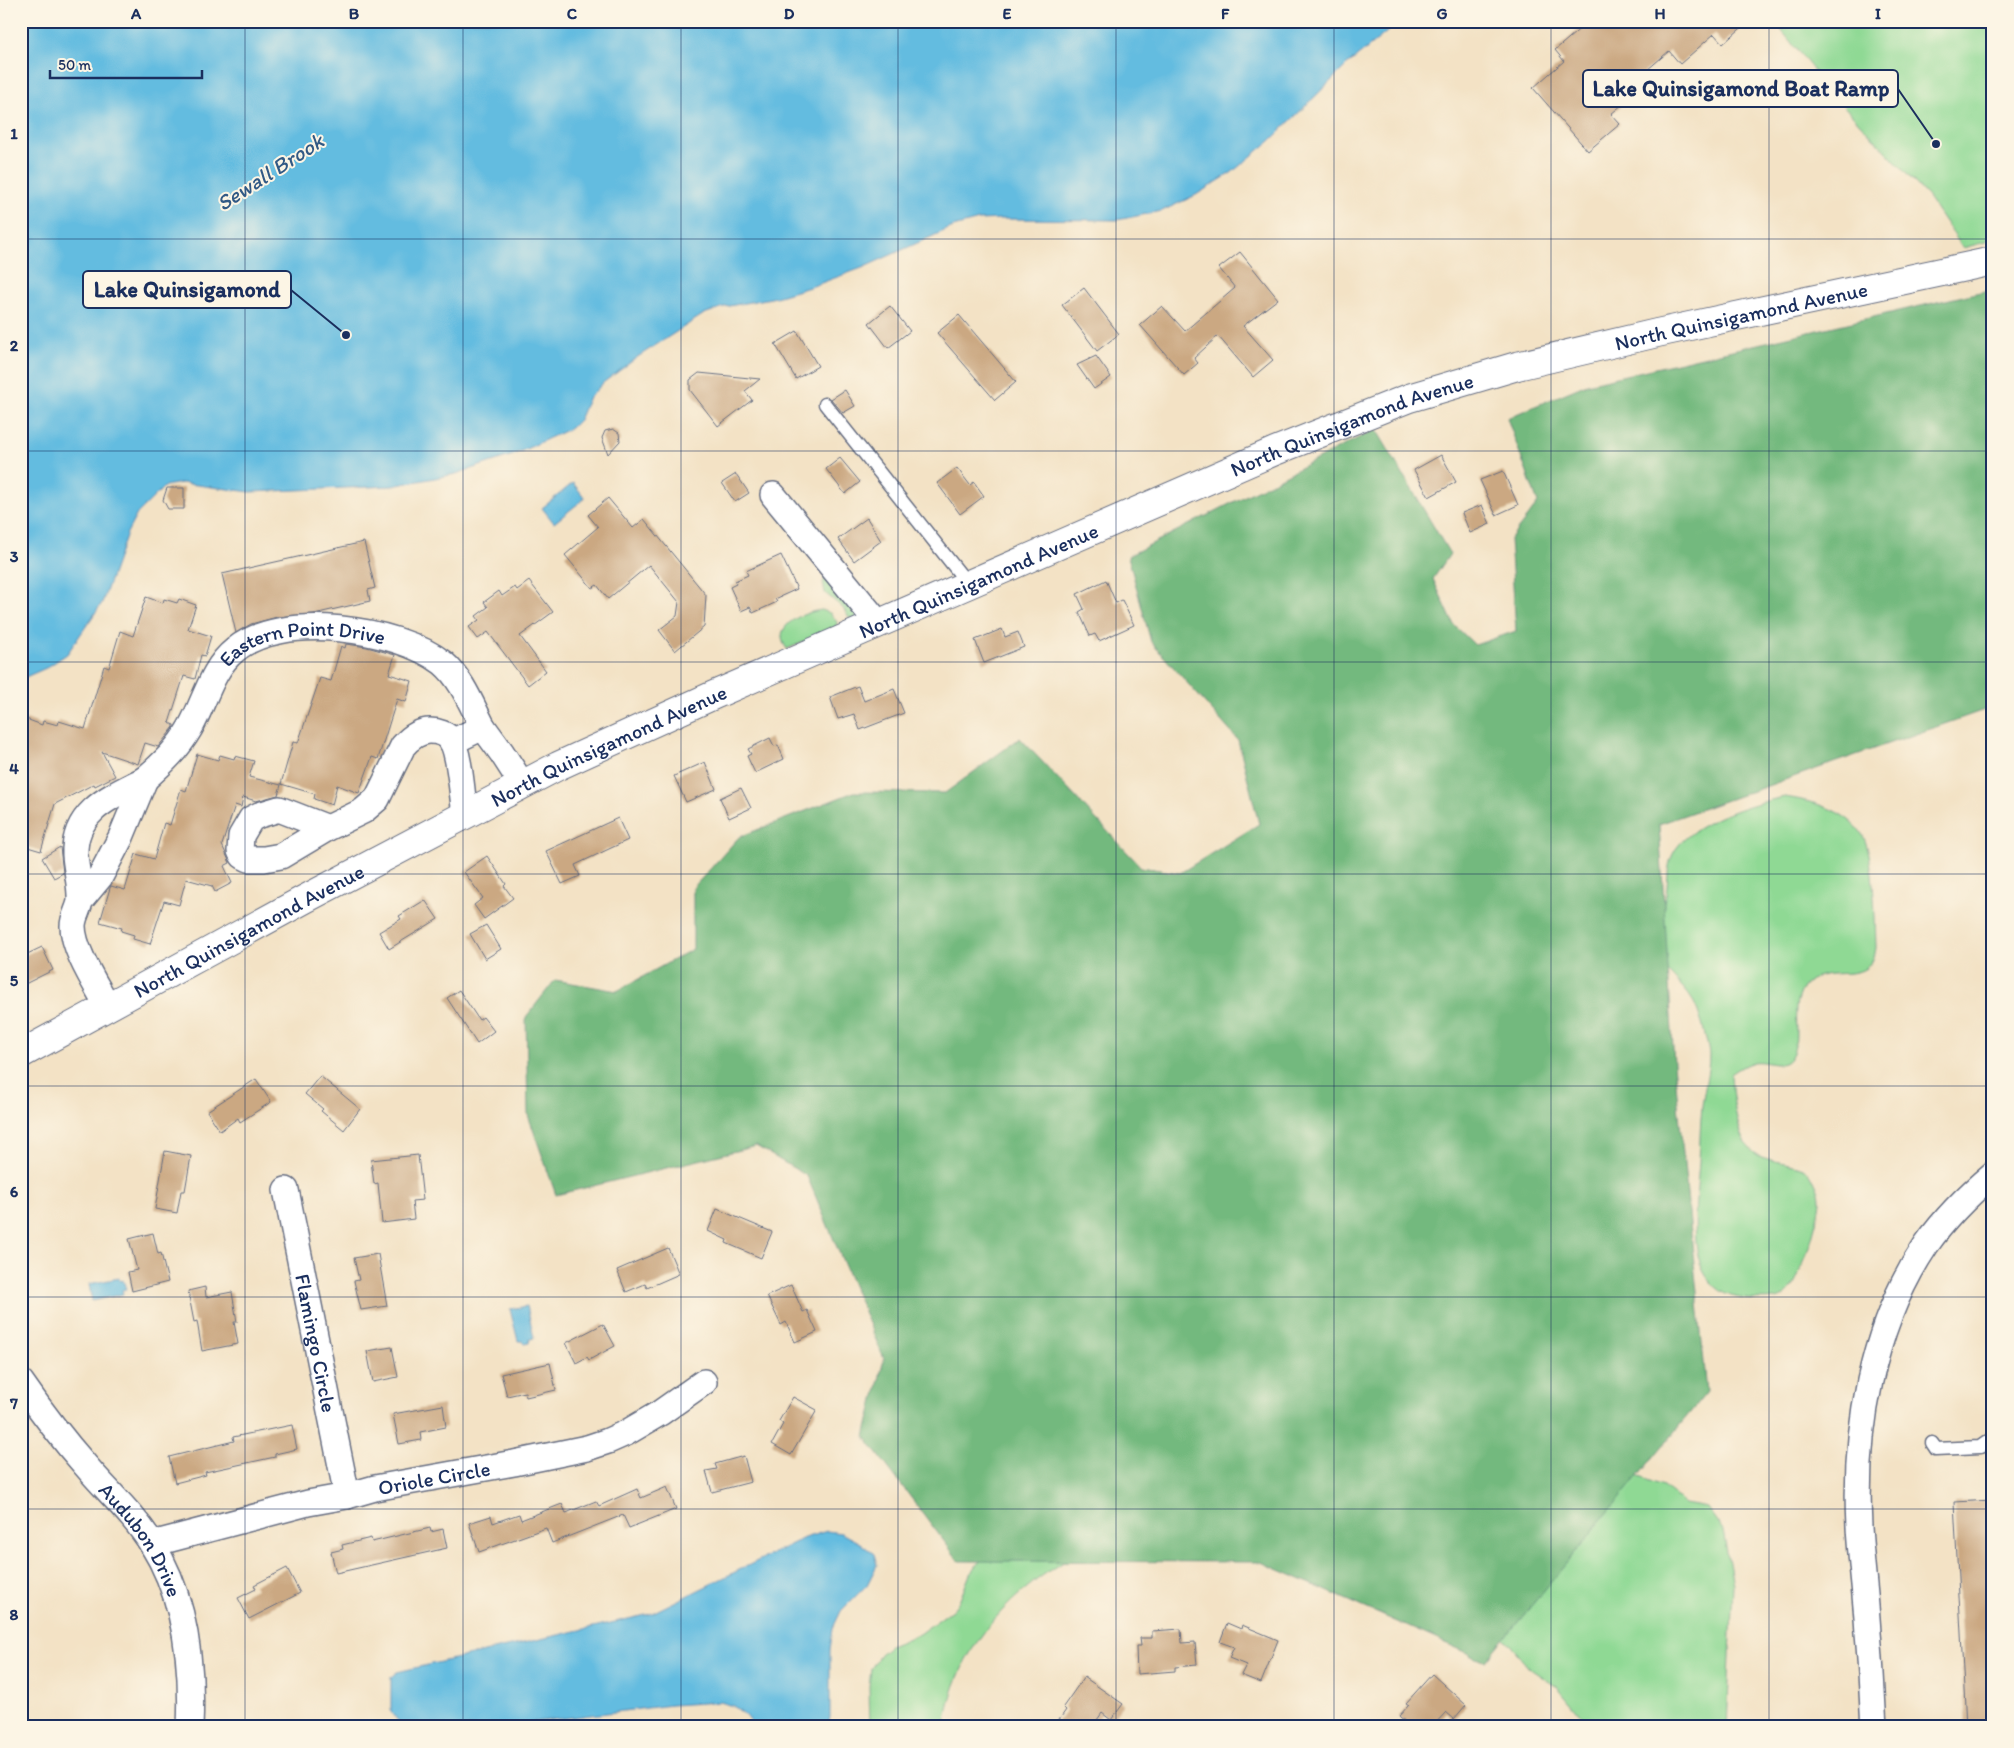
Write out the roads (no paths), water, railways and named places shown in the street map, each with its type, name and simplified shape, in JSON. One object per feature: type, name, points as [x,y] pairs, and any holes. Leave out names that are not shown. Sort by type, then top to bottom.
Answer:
[{"type":"main road","name":"North Quinsigamond Avenue","points":[[21,1054],[522,784],[663,718],[1261,457],[1388,406],[1445,386],[1550,358],[1993,261]]},
{"type":"street","points":[[773,495],[879,624]]},
{"type":"street","name":"Eastern Point Drive","points":[[80,901],[75,843],[80,827],[94,809],[109,797],[145,779],[179,745],[221,663],[236,648],[265,635],[280,631],[311,628],[349,629],[385,637],[425,652],[444,664],[460,682],[483,727],[522,784]]},
{"type":"street","points":[[452,742],[483,727]]},
{"type":"street","points":[[328,828],[363,811],[377,799],[403,746],[409,739],[424,732],[432,731],[444,734],[452,742],[456,754],[465,814]]},
{"type":"street","name":"Eastern Point Drive","points":[[108,1007],[90,975],[74,937],[73,926],[80,901],[100,878],[121,837],[145,779]]},
{"type":"street","points":[[1874,1727],[1859,1526],[1859,1472],[1867,1394],[1876,1355],[1886,1325],[1906,1280],[1926,1245],[1948,1217],[1993,1174]]},
{"type":"street","name":"Flamingo Circle","points":[[286,1190],[347,1496]]},
{"type":"street","name":"Audubon Drive","points":[[21,1382],[86,1466],[132,1517],[152,1544],[168,1578],[182,1618],[189,1654],[191,1681],[190,1727]]},
{"type":"street","name":"Oriole Circle","points":[[152,1544],[308,1503],[347,1496],[375,1488],[514,1463],[594,1446],[626,1433],[660,1413],[704,1382]]},
{"type":"lane","points":[[825,404],[968,584]]},
{"type":"lane","points":[[1932,1443],[1936,1449],[1980,1446],[1990,1440]]},
{"type":"water","name":"Sewall Brook","points":[[21,21],[1400,21],[1347,65],[1271,140],[1231,173],[1196,195],[1162,211],[1117,220],[979,220],[953,227],[862,268],[813,286],[776,297],[724,307],[704,314],[639,356],[604,382],[588,399],[579,420],[571,428],[513,455],[456,474],[392,486],[250,492],[182,483],[165,486],[137,514],[127,533],[102,603],[67,654],[46,668],[21,679]]},
{"type":"water","points":[[573,483],[585,498],[554,523],[542,508]]},
{"type":"water","points":[[119,1278],[120,1281],[123,1280],[126,1289],[122,1290],[123,1294],[92,1301],[89,1284]]},
{"type":"water","points":[[527,1306],[534,1338],[530,1339],[529,1343],[524,1344],[522,1341],[518,1341],[510,1309]]},
{"type":"water","points":[[827,1531],[841,1533],[860,1543],[874,1554],[877,1565],[867,1585],[841,1611],[833,1628],[830,1650],[830,1717],[828,1727],[754,1727],[743,1713],[733,1706],[719,1702],[672,1705],[493,1727],[402,1727],[391,1711],[391,1677],[397,1672],[650,1614],[804,1538]]},
{"type":"place","name":"Lake Quinsigamond Boat Ramp","points":[[1936,144]]},
{"type":"place","name":"Lake Quinsigamond","points":[[346,335]]}]
